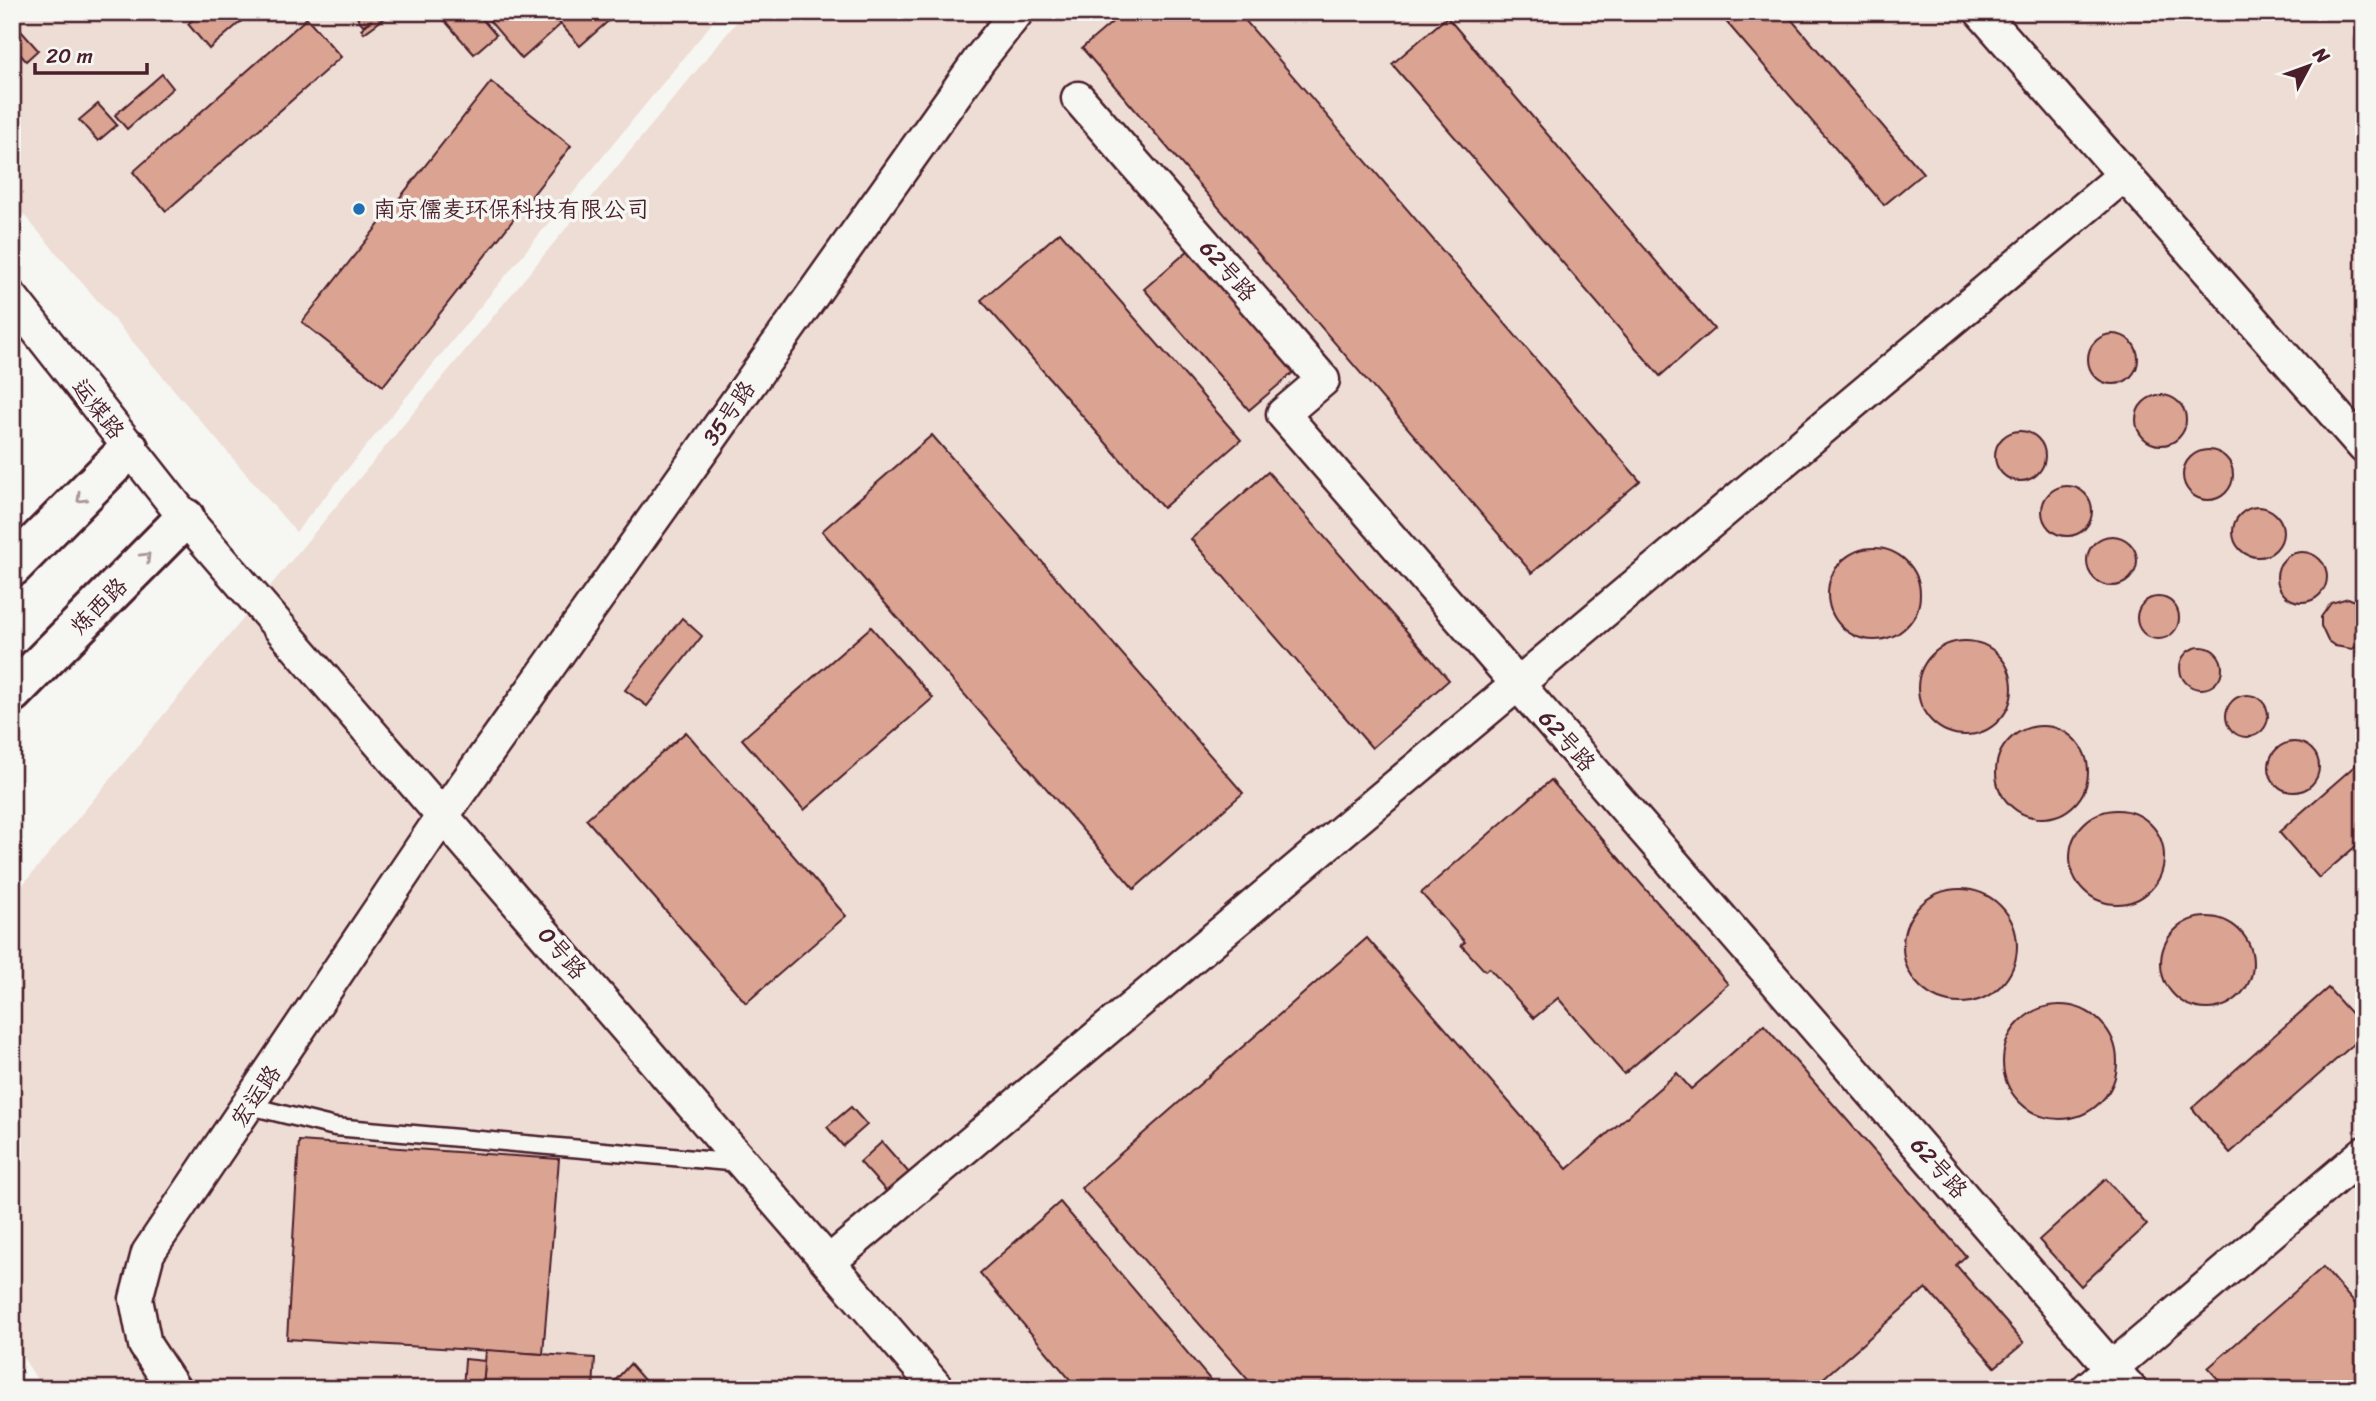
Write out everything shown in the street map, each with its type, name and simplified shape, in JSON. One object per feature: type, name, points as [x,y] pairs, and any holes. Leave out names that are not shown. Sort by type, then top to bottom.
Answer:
[{"type":"main road","points":[[12,567],[129,449]]},
{"type":"main road","name":"炼西路","points":[[12,693],[185,518]]},
{"type":"street","name":"35号路","points":[[444,814],[972,70],[1017,12]]},
{"type":"street","points":[[1981,12],[2364,447]]},
{"type":"street","name":"62号路","points":[[1078,98],[1323,380],[1283,414],[2121,1378]]},
{"type":"street","points":[[829,1262],[2123,176]]},
{"type":"street","name":"运煤路","points":[[12,298],[185,518]]},
{"type":"street","name":"0号路","points":[[185,518],[444,814],[741,1163],[938,1389]]},
{"type":"street","name":"宏运路","points":[[174,1389],[145,1345],[136,1299],[148,1253],[250,1106],[444,814]]},
{"type":"street","points":[[2087,1389],[2121,1378],[2364,1153]]},
{"type":"lane","points":[[250,1106],[335,1127],[741,1163]]},
{"type":"shaded area","points":[[12,12],[721,12],[296,532],[12,201]]},
{"type":"shaded area","points":[[745,12],[2364,12],[2364,1389],[43,1389],[12,1340],[12,898]]},
{"type":"building","points":[[201,12],[252,12],[209,49],[188,24]]},
{"type":"building","points":[[353,12],[393,12],[364,33],[361,29],[372,20],[363,25]]},
{"type":"building","points":[[437,12],[476,12],[496,35],[474,54]]},
{"type":"building","points":[[482,12],[566,12],[557,20],[561,24],[522,59]]},
{"type":"building","points":[[566,12],[609,12],[613,17],[580,46],[557,20]]},
{"type":"building","points":[[1124,12],[1238,12],[1640,481],[1532,573],[1082,48]]},
{"type":"building","points":[[1730,12],[1785,12],[1923,173],[1884,205],[1723,18]]},
{"type":"building","points":[[1447,17],[1714,329],[1660,376],[1392,64]]},
{"type":"building","points":[[307,18],[341,57],[166,211],[133,172]]},
{"type":"building","points":[[12,21],[38,50],[26,61],[12,45]]},
{"type":"building","points":[[162,74],[173,88],[127,129],[115,115]]},
{"type":"building","points":[[491,82],[571,146],[383,386],[302,322]]},
{"type":"building","points":[[98,104],[117,125],[98,141],[79,120]]},
{"type":"building","points":[[1060,232],[1241,440],[1163,508],[981,300]]},
{"type":"building","points":[[1190,249],[1295,371],[1249,410],[1144,289]]},
{"type":"building","points":[[2113,334],[2131,341],[2138,359],[2131,377],[2113,384],[2095,377],[2088,359],[2095,341]]},
{"type":"building","points":[[2161,395],[2179,402],[2186,420],[2179,438],[2161,445],[2143,438],[2136,420],[2143,402]]},
{"type":"building","points":[[2020,431],[2038,438],[2045,456],[2038,474],[2020,481],[2002,474],[1995,456],[2002,438]]},
{"type":"building","points":[[932,435],[1243,793],[1134,889],[822,531]]},
{"type":"building","points":[[2198,451],[2218,451],[2232,465],[2232,485],[2218,499],[2198,499],[2184,485],[2184,465]]},
{"type":"building","points":[[1268,472],[1449,680],[1372,748],[1191,539]]},
{"type":"building","points":[[2067,486],[2085,493],[2092,511],[2085,529],[2067,536],[2049,529],[2042,511],[2049,493]]},
{"type":"building","points":[[2258,507],[2276,514],[2283,532],[2276,550],[2258,557],[2240,550],[2233,532],[2240,514]]},
{"type":"building","points":[[2112,536],[2130,543],[2137,561],[2130,579],[2112,586],[2094,579],[2087,561],[2094,543]]},
{"type":"building","points":[[1865,548],[1883,548],[1900,555],[1913,568],[1920,585],[1920,603],[1913,620],[1900,633],[1883,640],[1865,640],[1848,633],[1835,620],[1828,603],[1828,585],[1835,568],[1848,555]]},
{"type":"building","points":[[2302,552],[2320,559],[2327,577],[2320,595],[2302,602],[2284,595],[2277,577],[2284,559]]},
{"type":"building","points":[[2158,597],[2173,603],[2179,618],[2173,633],[2158,639],[2143,633],[2137,618],[2143,603]]},
{"type":"building","points":[[2348,598],[2364,605],[2364,642],[2352,649],[2335,646],[2328,641],[2321,626],[2321,617],[2331,603]]},
{"type":"building","points":[[682,618],[702,636],[647,706],[625,690]]},
{"type":"building","points":[[871,627],[933,698],[804,810],[742,739]]},
{"type":"building","points":[[1965,641],[1983,645],[1998,655],[2008,670],[2012,688],[2008,706],[1998,721],[1983,731],[1965,735],[1947,731],[1932,721],[1922,706],[1918,688],[1922,670],[1932,655],[1947,645]]},
{"type":"building","points":[[2201,647],[2216,653],[2222,668],[2216,683],[2201,689],[2186,683],[2180,668],[2186,653]]},
{"type":"building","points":[[2247,695],[2262,701],[2268,716],[2262,731],[2247,737],[2232,731],[2226,716],[2232,701]]},
{"type":"building","points":[[2033,726],[2051,726],[2068,733],[2081,746],[2088,763],[2088,781],[2081,798],[2068,811],[2051,818],[2033,818],[2016,811],[2003,798],[1996,781],[1996,763],[2003,746],[2016,733]]},
{"type":"building","points":[[686,732],[846,916],[746,1003],[586,819]]},
{"type":"building","points":[[2294,742],[2312,749],[2319,767],[2312,785],[2294,792],[2276,785],[2269,767],[2276,749]]},
{"type":"building","points":[[2359,762],[2364,767],[2364,839],[2319,878],[2279,832]]},
{"type":"building","points":[[1551,780],[1728,984],[1624,1074],[1558,998],[1534,1018],[1489,968],[1485,971],[1461,945],[1465,942],[1421,893]]},
{"type":"building","points":[[2117,810],[2135,814],[2150,824],[2160,839],[2164,857],[2160,875],[2150,890],[2135,900],[2117,904],[2099,900],[2084,890],[2074,875],[2070,857],[2074,839],[2084,824],[2099,814]]},
{"type":"building","points":[[1960,889],[1982,893],[1992,898],[2008,914],[2013,924],[2017,946],[2013,968],[2008,978],[1992,994],[1982,999],[1960,1003],[1938,999],[1928,994],[1912,978],[1907,968],[1903,946],[1907,924],[1912,914],[1928,898],[1938,893]]},
{"type":"building","points":[[2198,917],[2216,917],[2233,924],[2246,937],[2253,954],[2253,972],[2246,989],[2233,1002],[2216,1009],[2198,1009],[2181,1002],[2168,989],[2161,972],[2161,954],[2168,937],[2181,924]]},
{"type":"building","points":[[1367,938],[1567,1169],[1677,1073],[1691,1089],[1764,1025],[1966,1256],[1956,1265],[2024,1343],[1995,1367],[1926,1288],[1811,1389],[1256,1389],[1081,1188]]},
{"type":"building","points":[[2328,988],[2364,1028],[2364,1035],[2230,1153],[2192,1108]]},
{"type":"building","points":[[2060,1005],[2082,1009],[2092,1014],[2108,1030],[2113,1040],[2117,1062],[2113,1084],[2108,1094],[2092,1110],[2082,1115],[2060,1119],[2038,1115],[2028,1110],[2012,1094],[2007,1084],[2003,1062],[2007,1040],[2012,1030],[2028,1014],[2038,1009]]},
{"type":"building","points":[[851,1107],[867,1125],[843,1146],[827,1127]]},
{"type":"building","points":[[299,1141],[559,1159],[543,1354],[287,1339]]},
{"type":"building","points":[[882,1142],[917,1182],[895,1201],[860,1162]]},
{"type":"building","points":[[2106,1179],[2147,1225],[2081,1286],[2039,1240]]},
{"type":"building","points":[[1060,1202],[1218,1389],[1078,1389],[980,1273]]},
{"type":"building","points":[[2323,1267],[2364,1314],[2364,1389],[2227,1389],[2208,1368]]},
{"type":"building","points":[[486,1350],[595,1358],[593,1389],[483,1389]]},
{"type":"building","points":[[465,1359],[485,1361],[483,1389],[463,1389]]},
{"type":"building","points":[[630,1364],[652,1389],[619,1389],[613,1383]]},
{"type":"railway","points":[[12,1377],[20,1389]]},
{"type":"place","name":"南京儒麦环保科技有限公司","points":[[359,209]]}]
